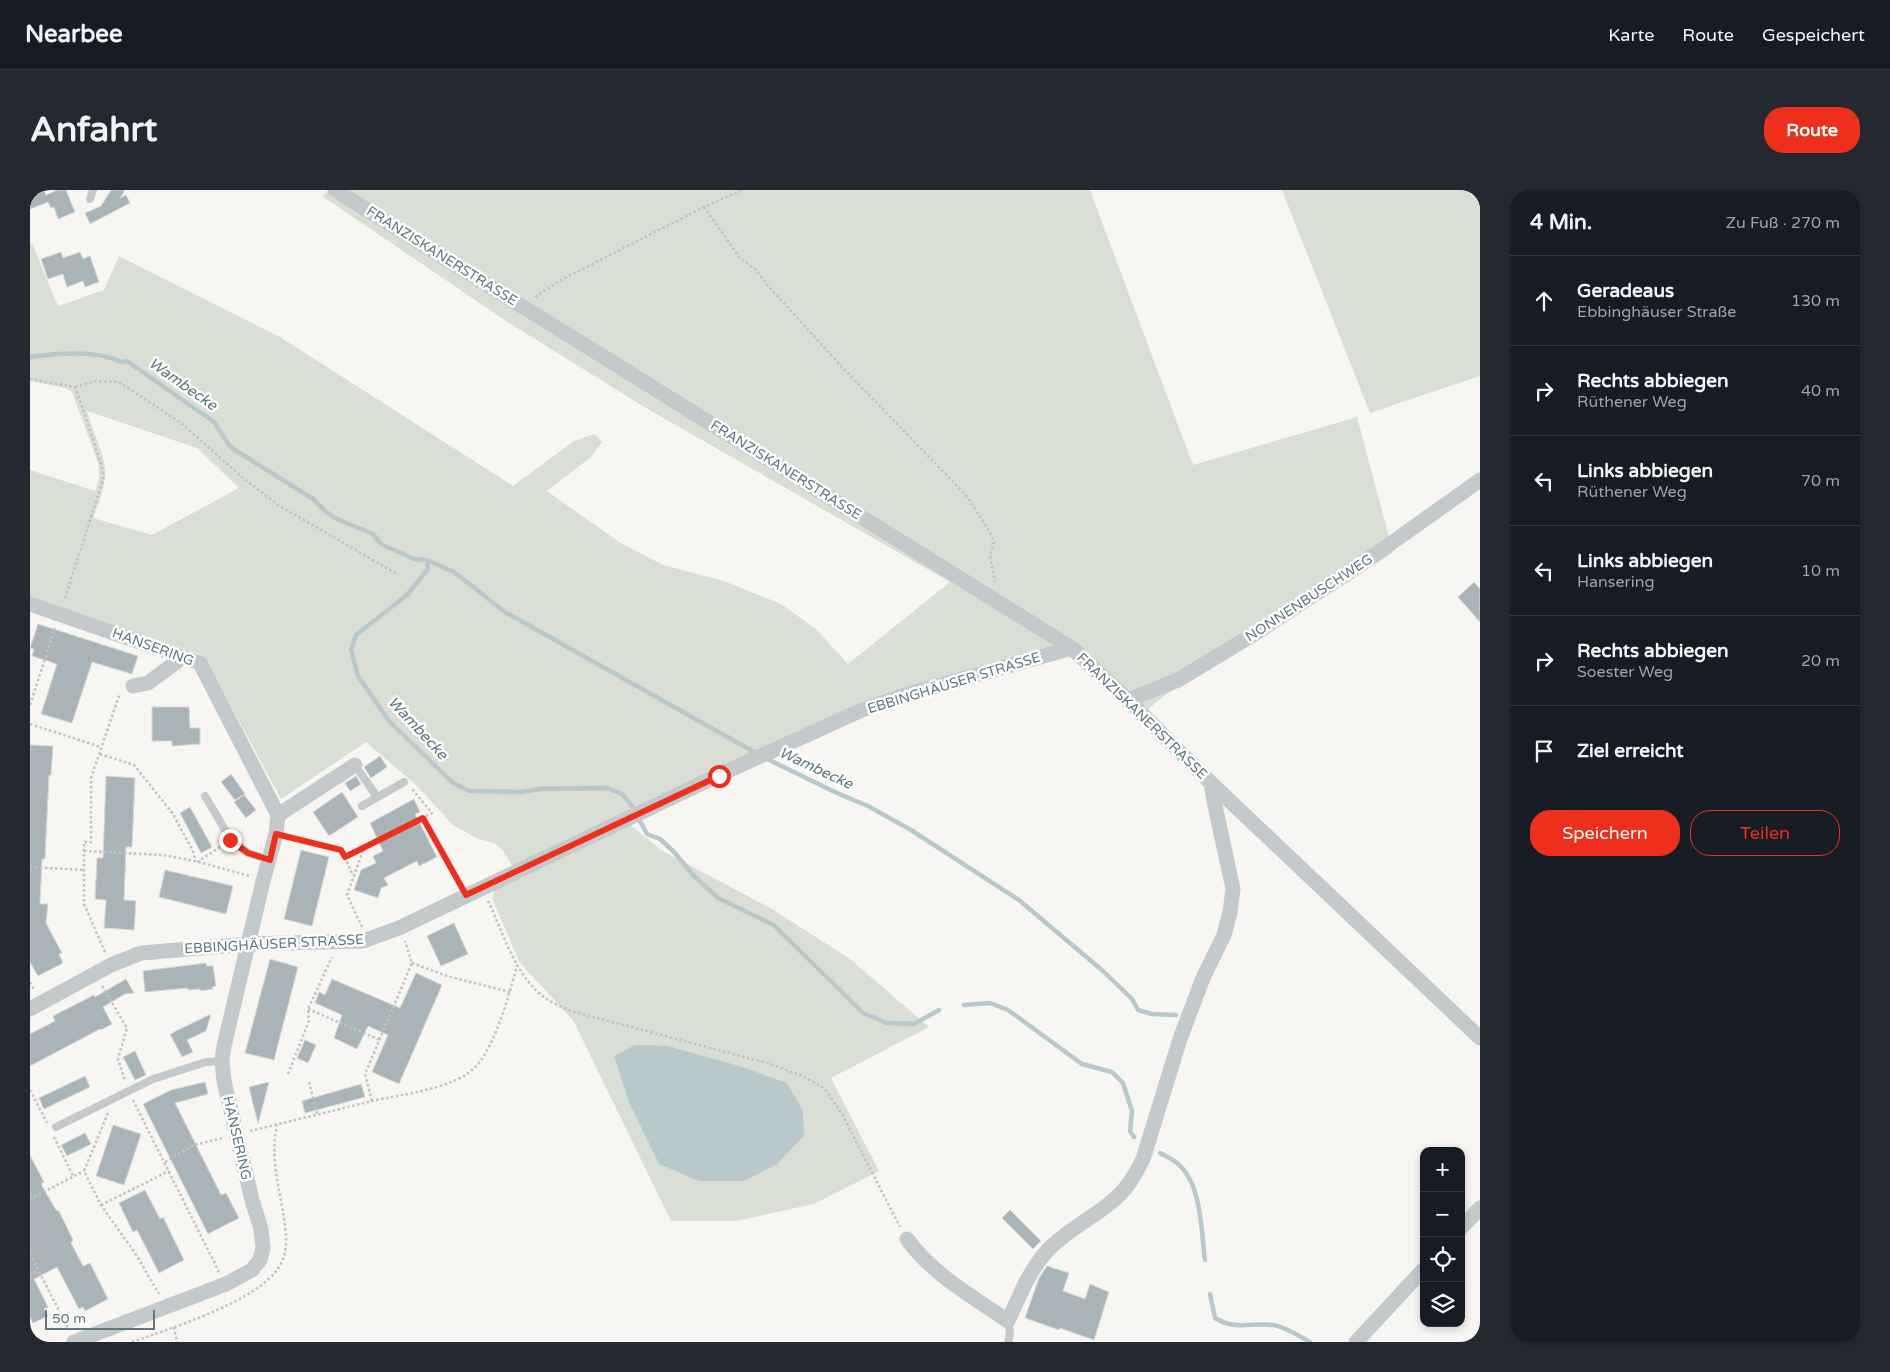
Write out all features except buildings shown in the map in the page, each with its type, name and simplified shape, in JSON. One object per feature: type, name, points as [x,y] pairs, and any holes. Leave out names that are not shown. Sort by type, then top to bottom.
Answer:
[{"type":"street","name":"FRANZISKANERSTRASSE","points":[[335,190],[1072,648],[1128,700],[1211,783],[1480,1038]]},
{"type":"street","name":"NONNENBUSCHWEG","points":[[1128,700],[1178,680],[1259,631],[1383,549],[1480,480]]},
{"type":"street","name":"HANSERING","points":[[30,604],[200,663],[278,815],[276,834],[263,881],[222,1061],[224,1080],[236,1135],[261,1229],[263,1248],[260,1260],[252,1270],[226,1284],[75,1342]]},
{"type":"street","name":"EBBINGHÄUSER STRASSE","points":[[30,1009],[111,965],[141,953],[249,944],[363,941],[399,928],[862,710],[904,695],[1072,648]]},
{"type":"street","points":[[133,686],[148,683],[183,657]]},
{"type":"street","points":[[278,815],[356,765]]},
{"type":"street","name":"FRANZISKANERSTRASSE","points":[[1008,1321],[1032,1271],[1048,1250],[1117,1197],[1134,1177],[1143,1159],[1180,1039],[1203,978],[1224,935],[1230,912],[1233,888],[1211,783]]},
{"type":"street","points":[[1465,1224],[1480,1208]]},
{"type":"street","points":[[907,1239],[919,1256],[934,1270],[1008,1321]]},
{"type":"street","points":[[1356,1342],[1420,1273]]},
{"type":"lane","points":[[90,199],[93,190]]},
{"type":"lane","points":[[356,765],[377,797]]},
{"type":"lane","points":[[362,806],[404,782]]},
{"type":"lane","points":[[205,796],[230,840],[248,853],[270,860]]},
{"type":"lane","points":[[56,1127],[153,1079],[206,1062],[222,1061]]},
{"type":"lane","points":[[1008,1321],[1010,1333],[1008,1342]]},
{"type":"path","points":[[522,305],[561,280],[704,207],[742,190]]},
{"type":"path","points":[[704,207],[740,258],[756,270],[769,287],[843,368],[965,494],[990,532],[994,542],[990,556],[999,604]]},
{"type":"path","points":[[30,379],[75,387],[96,381],[119,382],[181,423],[242,477],[278,505],[397,574]]},
{"type":"path","points":[[30,704],[103,480],[101,464],[75,387]]},
{"type":"path","points":[[111,965],[84,904],[84,842],[91,842],[91,778],[122,688],[133,686]]},
{"type":"path","points":[[30,724],[101,747]]},
{"type":"path","points":[[99,754],[134,764],[173,814],[196,861]]},
{"type":"path","points":[[345,857],[432,813],[414,790],[404,782]]},
{"type":"path","points":[[423,818],[466,895]]},
{"type":"path","points":[[276,834],[341,850],[354,878]]},
{"type":"path","points":[[196,861],[230,840]]},
{"type":"path","points":[[363,941],[362,925],[346,895],[364,848]]},
{"type":"path","points":[[84,851],[163,855],[196,861],[263,881]]},
{"type":"path","points":[[30,867],[84,870]]},
{"type":"path","points":[[482,889],[517,965],[544,998],[571,1011],[768,1063],[803,1076],[825,1089],[842,1114],[907,1239]]},
{"type":"path","points":[[372,1101],[364,1074],[412,963],[399,928]]},
{"type":"path","points":[[288,1074],[309,1021],[308,1009],[338,941]]},
{"type":"path","points":[[412,963],[454,978],[510,992]]},
{"type":"path","points":[[165,1162],[194,1145],[438,1086],[464,1076],[478,1064],[490,1045],[510,992],[517,965]]},
{"type":"path","points":[[95,974],[127,1028],[118,1059],[128,1091],[226,1284]]},
{"type":"path","points":[[308,1009],[380,1040]]},
{"type":"path","points":[[309,1082],[317,1114]]},
{"type":"path","points":[[30,1199],[84,1171],[112,1100]]},
{"type":"path","points":[[84,1171],[101,1205],[137,1256],[167,1307]]},
{"type":"path","points":[[101,1205],[169,1171]]},
{"type":"path","points":[[30,1254],[75,1342]]},
{"type":"path","points":[[30,1275],[39,1271]]},
{"type":"path","points":[[174,1327],[177,1342]]},
{"type":"shaded area","points":[[330,190],[1090,190],[1193,465],[1357,417],[1393,552],[1319,601],[1188,680],[1161,698],[1137,720],[1069,656],[880,707],[629,824],[661,850],[772,909],[850,959],[929,1027],[831,1078],[879,1171],[814,1204],[736,1221],[671,1221],[573,1020],[520,963],[492,898],[495,889],[518,875],[503,851],[494,843],[478,839],[453,825],[415,784],[366,742],[281,799],[202,655],[30,597],[30,470],[95,491],[99,480],[99,465],[72,392],[65,388],[30,381],[30,245],[32,243],[58,306],[104,290],[119,256],[280,337],[513,486],[574,441],[595,434],[602,442],[591,457],[547,491],[619,542],[663,565],[724,581],[781,604],[816,629],[848,664],[950,582],[646,408],[506,321],[322,196]],"holes":[[[87,411],[197,448],[239,488],[152,535],[93,518],[103,487],[105,468]],[[614,1056],[659,1164],[629,1103]]]},
{"type":"shaded area","points":[[1282,190],[1480,190],[1480,376],[1370,413]]},
{"type":"shaded area","points":[[635,1045],[668,1046],[739,1066],[787,1083],[803,1111],[804,1136],[777,1164],[744,1181],[699,1181],[659,1164],[629,1103],[614,1056]]},
{"type":"waterway","name":"Wambecke","points":[[30,357],[52,354],[89,354],[112,358],[121,362],[127,361],[214,422],[229,445],[235,450],[313,499],[326,512],[337,519],[373,534],[381,544],[414,559],[427,560],[454,572],[505,612],[756,753]]},
{"type":"waterway","name":"Wambecke","points":[[427,560],[428,569],[407,595],[356,635],[351,650],[358,676],[389,721],[453,783],[469,791],[520,792],[540,789],[608,788],[622,794],[632,806],[647,834],[660,839],[674,852],[693,875],[718,898],[775,926],[863,1013],[887,1023],[914,1024],[939,1010]]},
{"type":"waterway","name":"Wambecke","points":[[765,758],[868,806],[911,830],[1019,900],[1103,971],[1132,999],[1138,1010],[1152,1014],[1176,1015]]},
{"type":"waterway","name":"Wambecke","points":[[964,1005],[990,1003],[1008,1010],[1082,1064],[1112,1072],[1123,1083],[1132,1111],[1130,1131],[1134,1137]]},
{"type":"waterway","name":"Wambecke","points":[[1160,1153],[1177,1163],[1191,1183],[1199,1208],[1205,1260]]},
{"type":"waterway","name":"Wambecke","points":[[1210,1294],[1215,1318],[1223,1322],[1237,1325],[1265,1324],[1278,1326],[1310,1342]]},
{"type":"route","points":[[230,840],[248,853],[270,860],[276,834],[341,850],[345,857],[423,818],[466,895],[719,776]]}]
